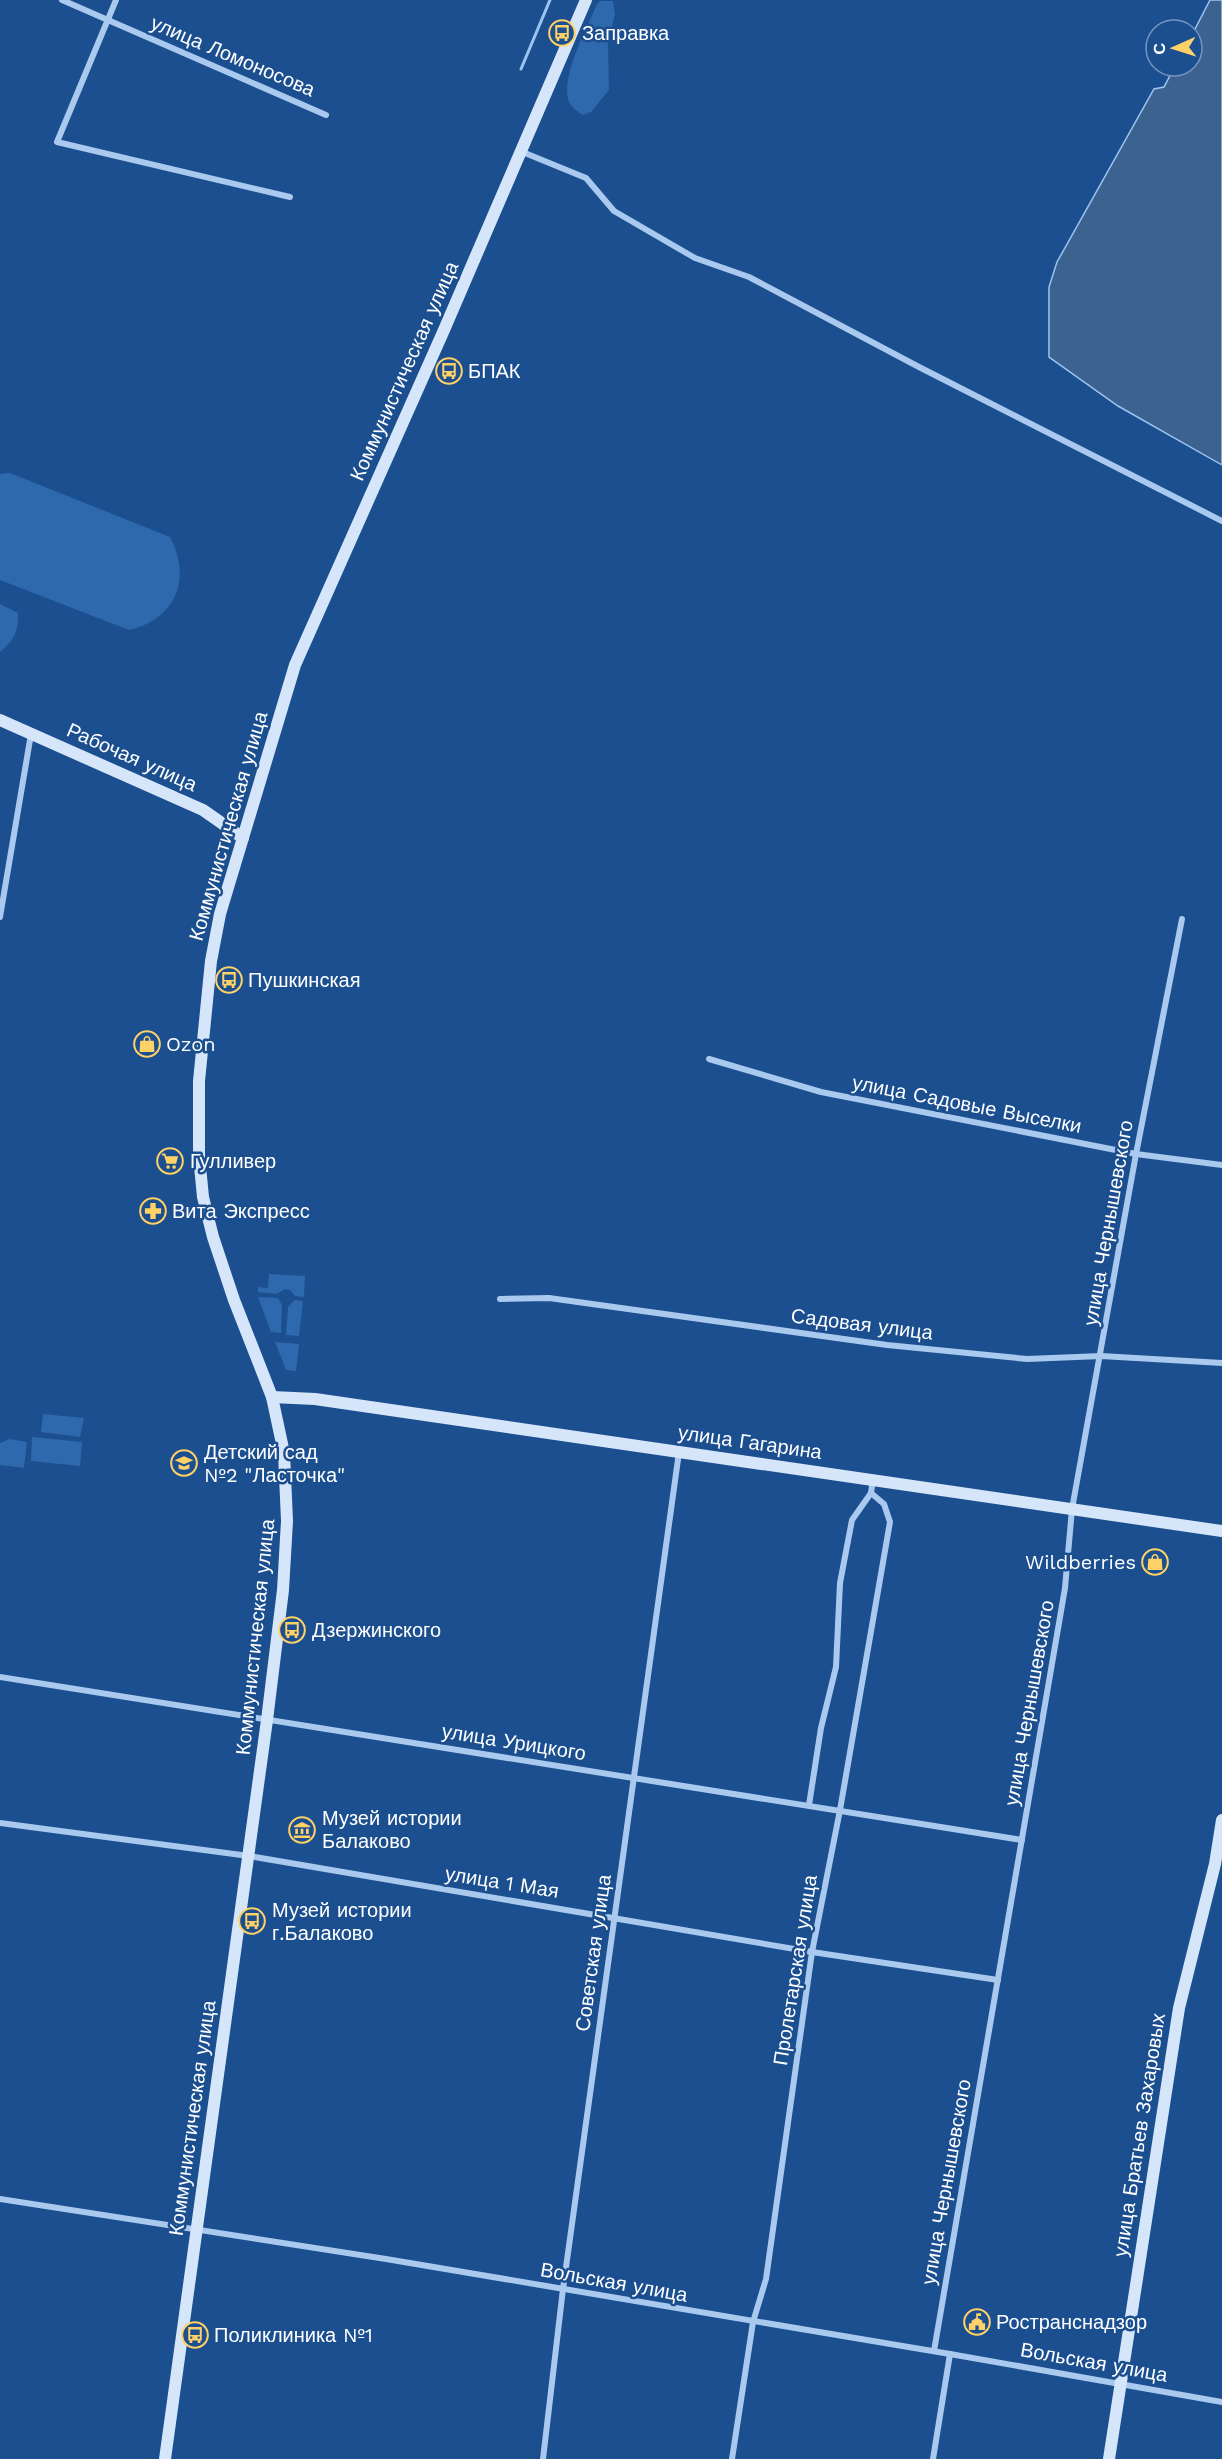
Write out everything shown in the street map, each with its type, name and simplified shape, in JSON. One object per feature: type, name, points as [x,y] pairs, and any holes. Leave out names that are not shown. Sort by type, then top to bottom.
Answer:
[{"type":"main road","name":"Коммунистическая улица","points":[[165,2459],[195,2228],[267,1720],[283,1590],[287,1521],[284,1453],[272,1397],[234,1300],[213,1237],[203,1197],[199,1156],[199,1081],[211,961],[220,914],[295,665],[452,311],[586,0]]},
{"type":"main road","name":"Рабочая улица","points":[[0,720],[203,810],[243,837]]},
{"type":"main road","name":"улица Гагарина","points":[[272,1397],[315,1399],[1222,1531]]},
{"type":"main road","name":"улица Братьев Захаровых","points":[[1109,2459],[1179,2008],[1215,1864],[1222,1820]]},
{"type":"street","name":"улица Ломоносова","points":[[62,0],[326,115]]},
{"type":"street","points":[[116,0],[57,142],[290,196]]},
{"type":"street","points":[[520,151],[586,178],[614,211],[695,258],[749,277],[930,373],[1222,521]]},
{"type":"street","points":[[0,917],[31,733]]},
{"type":"street","points":[[0,864],[8,865]]},
{"type":"street","name":"улица Чернышевского","points":[[934,2351],[1065,1588],[1072,1509],[1136,1154],[1182,919]]},
{"type":"street","name":"улица Садовые Выселки","points":[[709,1059],[821,1092],[1136,1154],[1222,1165]]},
{"type":"street","name":"Садовая улица","points":[[500,1299],[549,1298],[886,1345],[1027,1359],[1101,1356],[1222,1363]]},
{"type":"street","name":"Советская улица","points":[[543,2459],[563,2289],[679,1451]]},
{"type":"street","points":[[809,1805],[821,1728],[836,1667],[840,1583],[852,1520],[871,1493],[873,1479]]},
{"type":"street","name":"Пролетарская улица","points":[[732,2459],[753,2322],[765,2279],[812,1952],[840,1810],[890,1522],[884,1504],[871,1493]]},
{"type":"street","name":"улица Урицкого","points":[[0,1677],[1022,1840]]},
{"type":"street","name":"улица 1 Мая","points":[[0,1823],[249,1856],[812,1952],[998,1980]]},
{"type":"street","name":"Вольская улица","points":[[0,2199],[195,2228],[563,2289],[1222,2402]]},
{"type":"street","points":[[933,2459],[950,2354]]},
{"type":"shaded area","points":[[1210,0],[1222,0],[1222,465],[1118,406],[1049,357],[1049,287],[1057,262],[1154,89],[1164,87],[1169,78],[1204,78],[1204,18],[1201,18]]},
{"type":"shaded area","points":[[600,1],[613,1],[615,14],[608,44],[609,90],[591,112],[583,115],[569,102],[568,79],[576,53]]},
{"type":"shaded area","points":[[10,473],[170,537],[179,568],[179,582],[168,607],[145,625],[129,630],[0,580],[0,474]]},
{"type":"shaded area","points":[[0,604],[18,613],[18,619],[15,635],[0,652]]},
{"type":"shaded area","points":[[269,1274],[305,1276],[304,1297],[295,1296],[290,1290],[285,1289],[277,1294],[258,1292],[258,1287],[268,1288]]},
{"type":"shaded area","points":[[258,1297],[278,1298],[282,1305],[281,1333],[271,1332]]},
{"type":"shaded area","points":[[295,1300],[303,1301],[299,1336],[286,1335],[288,1307]]},
{"type":"shaded area","points":[[275,1342],[299,1344],[296,1371],[286,1370]]},
{"type":"shaded area","points":[[43,1414],[84,1418],[80,1437],[41,1432]]},
{"type":"shaded area","points":[[32,1437],[82,1442],[80,1466],[31,1461]]},
{"type":"shaded area","points":[[10,1439],[27,1442],[24,1468],[0,1465],[0,1443]]},
{"type":"waterway","points":[[521,69],[550,0]]},
{"type":"place","name":"Заправка","points":[[562,33]]},
{"type":"place","name":"БПАК","points":[[449,371]]},
{"type":"place","name":"Пушкинская","points":[[229,980]]},
{"type":"place","name":"Ozon","points":[[147,1044]]},
{"type":"place","name":"Гулливер","points":[[170,1161]]},
{"type":"place","name":"Вита Экспресс","points":[[153,1211]]},
{"type":"place","name":"Детский сад №2 \"Ласточка\"","points":[[184,1463]]},
{"type":"place","name":"Wildberries","points":[[1155,1562]]},
{"type":"place","name":"Дзержинского","points":[[292,1630]]},
{"type":"place","name":"Музей истории Балаково","points":[[302,1830]]},
{"type":"place","name":"Музей истории г.Балаково","points":[[252,1921]]},
{"type":"place","name":"Ространснадзор","points":[[977,2322]]},
{"type":"place","name":"Поликлиника №1","points":[[195,2335]]}]
